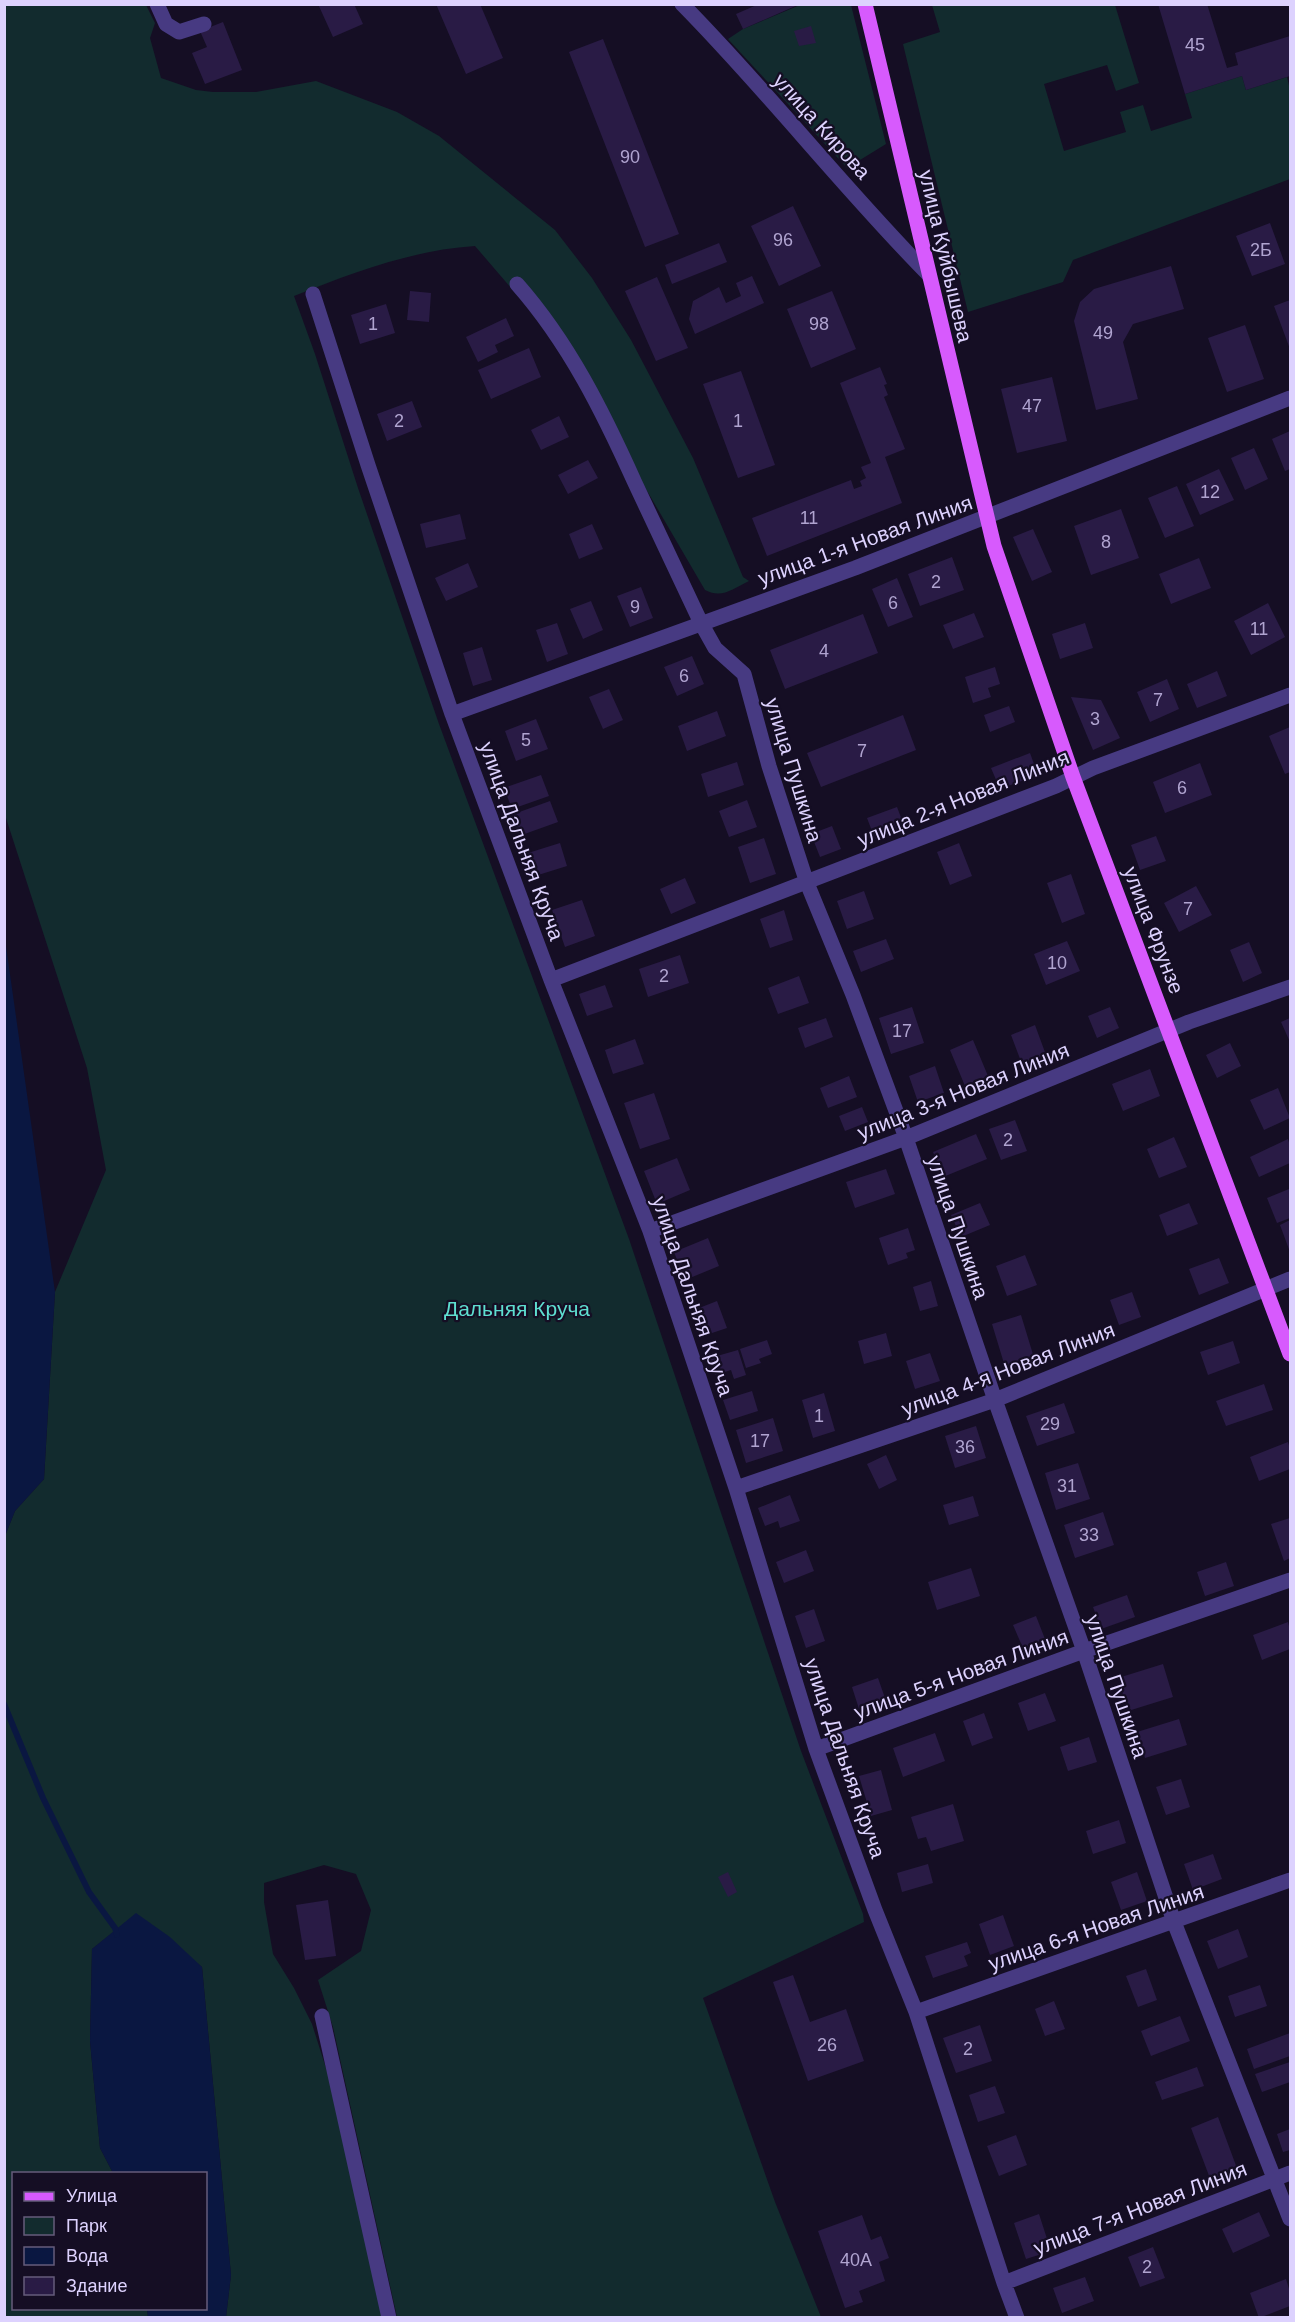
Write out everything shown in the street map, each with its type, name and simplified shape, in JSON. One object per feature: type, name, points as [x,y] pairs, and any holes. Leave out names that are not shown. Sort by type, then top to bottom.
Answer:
[{"type":"main road","name":"улица Куйбышева","points":[[865,4],[987,517]]},
{"type":"main road","name":"улица Фрунзе","points":[[987,517],[997,555],[1073,777],[1290,1354]]},
{"type":"street","points":[[157,4],[166,24],[179,32],[204,24]]},
{"type":"street","name":"улица Кирова","points":[[682,4],[838,174],[897,243],[929,275]]},
{"type":"street","name":"улица Пушкина","points":[[517,284],[541,312],[578,368],[612,433],[701,623],[715,648],[744,674],[769,766],[807,883],[853,995],[906,1138],[994,1400],[1084,1651],[1174,1922],[1283,2176],[1290,2219]]},
{"type":"street","name":"улица Дальняя Круча","points":[[313,294],[452,714],[551,980],[650,1231],[736,1488],[816,1749],[875,1910],[916,2012],[1017,2318]]},
{"type":"street","name":"улица 1-я Новая Линия","points":[[452,714],[987,517],[1290,398]]},
{"type":"street","name":"улица 2-я Новая Линия","points":[[551,980],[1290,695]]},
{"type":"street","name":"улица 3-я Новая Линия","points":[[650,1231],[906,1138],[1170,1030],[1290,987]]},
{"type":"street","name":"улица 4-я Новая Линия","points":[[736,1488],[994,1400],[1290,1279]]},
{"type":"street","name":"улица 5-я Новая Линия","points":[[816,1749],[1084,1651],[1290,1580]]},
{"type":"street","name":"улица 6-я Новая Линия","points":[[916,2012],[1290,1880]]},
{"type":"street","points":[[322,2016],[389,2318]]},
{"type":"street","name":"улица 7-я Новая Линия","points":[[1004,2283],[1283,2176]]},
{"type":"green space","name":"Дальняя Круча","points":[[5,5],[146,5],[155,23],[150,38],[161,78],[196,90],[213,92],[256,92],[316,81],[397,112],[439,136],[555,230],[592,278],[631,340],[693,458],[743,577],[749,581],[722,593],[711,593],[705,590],[566,352],[475,246],[428,252],[383,264],[294,296],[439,724],[629,1239],[801,1751],[863,1914],[864,1922],[703,1998],[775,2202],[821,2317],[397,2317],[333,2027],[318,1980],[361,1951],[371,1910],[356,1874],[324,1865],[264,1883],[264,1902],[273,1954],[312,2024],[330,2081],[382,2317],[226,2317],[231,2275],[202,1967],[136,1914],[92,1949],[90,2041],[100,2148],[112,2172],[12,2172],[12,2310],[147,2310],[148,2317],[5,2318],[5,1536],[15,1511],[44,1479],[55,1292],[106,1170],[87,1068],[5,815]]},
{"type":"green space","points":[[800,5],[851,5],[886,144],[847,168],[728,39],[743,29]]},
{"type":"green space","points":[[932,5],[1115,5],[1139,83],[1116,91],[1107,65],[1044,84],[1064,151],[1126,132],[1120,112],[1143,105],[1151,131],[1192,118],[1185,94],[1242,76],[1246,90],[1287,77],[1290,90],[1290,179],[1073,260],[1063,282],[968,312],[903,44],[940,32]]},
{"type":"water","points":[[5,939],[55,1292],[44,1479],[15,1511],[5,1536]]},
{"type":"water","points":[[136,1913],[170,1937],[202,1967],[231,2275],[226,2317],[148,2317],[147,2310],[207,2310],[207,2172],[112,2172],[100,2148],[90,2041],[92,1949]]},
{"type":"building","points":[[318,4],[354,4],[363,24],[333,37]]},
{"type":"building","points":[[436,4],[480,4],[503,58],[466,74]]},
{"type":"building","points":[[759,4],[800,4],[743,29],[736,14]]},
{"type":"building","points":[[1158,4],[1207,4],[1227,68],[1238,65],[1235,53],[1290,36],[1290,76],[1246,90],[1242,76],[1185,94]]},
{"type":"building","points":[[223,22],[242,70],[205,84],[192,53],[207,47],[200,31]]},
{"type":"building","points":[[811,26],[816,43],[799,46],[794,31]]},
{"type":"building","points":[[603,39],[679,234],[645,247],[569,52]]},
{"type":"building","points":[[793,206],[821,266],[779,286],[751,226]]},
{"type":"building","points":[[1270,223],[1285,264],[1252,276],[1236,236]]},
{"type":"building","points":[[719,243],[727,262],[672,284],[665,265]]},
{"type":"building","points":[[1171,266],[1184,309],[1133,324],[1123,342],[1138,399],[1096,410],[1074,321],[1080,302],[1094,289]]},
{"type":"building","points":[[752,276],[764,303],[695,334],[689,319],[693,301],[719,287],[726,303],[741,296],[736,283]]},
{"type":"building","points":[[657,277],[688,348],[656,361],[625,291]]},
{"type":"building","points":[[410,291],[431,293],[429,322],[407,320]]},
{"type":"building","points":[[832,291],[856,349],[811,368],[787,309]]},
{"type":"building","points":[[1290,300],[1290,349],[1274,306]]},
{"type":"building","points":[[386,304],[395,333],[360,344],[351,315]]},
{"type":"building","points":[[506,318],[514,336],[495,345],[498,352],[478,362],[466,337]]},
{"type":"building","points":[[1245,325],[1264,379],[1227,392],[1208,338]]},
{"type":"building","points":[[529,348],[541,377],[491,399],[478,370]]},
{"type":"building","points":[[880,367],[887,384],[884,385],[888,395],[884,397],[905,449],[885,457],[902,503],[767,556],[752,518],[851,480],[854,489],[862,486],[860,481],[866,478],[861,467],[871,463],[840,383]]},
{"type":"building","points":[[741,371],[775,465],[738,478],[703,384]]},
{"type":"building","points":[[1052,377],[1067,441],[1017,453],[1001,389]]},
{"type":"building","points":[[412,401],[422,427],[387,441],[377,414]]},
{"type":"building","points":[[559,416],[569,437],[541,450],[531,430]]},
{"type":"building","points":[[1290,431],[1290,469],[1285,471],[1272,439]]},
{"type":"building","points":[[1254,448],[1268,479],[1245,490],[1231,458]]},
{"type":"building","points":[[588,460],[598,478],[568,494],[558,475]]},
{"type":"building","points":[[1219,469],[1234,500],[1200,515],[1186,484]]},
{"type":"building","points":[[1177,486],[1194,526],[1165,538],[1148,498]]},
{"type":"building","points":[[1121,509],[1139,558],[1091,575],[1074,526]]},
{"type":"building","points":[[460,514],[466,539],[426,548],[420,524]]},
{"type":"building","points":[[592,524],[603,549],[579,559],[569,534]]},
{"type":"building","points":[[1033,529],[1052,572],[1032,581],[1013,537]]},
{"type":"building","points":[[952,557],[964,590],[920,606],[908,574]]},
{"type":"building","points":[[1199,558],[1211,588],[1171,604],[1159,574]]},
{"type":"building","points":[[468,563],[478,587],[446,601],[435,578]]},
{"type":"building","points":[[897,578],[913,617],[888,627],[872,589]]},
{"type":"building","points":[[641,587],[653,618],[630,627],[617,596]]},
{"type":"building","points":[[591,601],[603,630],[583,639],[570,609]]},
{"type":"building","points":[[1268,603],[1285,637],[1251,655],[1234,621]]},
{"type":"building","points":[[974,613],[984,637],[953,649],[943,625]]},
{"type":"building","points":[[863,614],[878,653],[785,689],[770,650]]},
{"type":"building","points":[[557,623],[568,654],[547,662],[536,630]]},
{"type":"building","points":[[1085,623],[1093,648],[1060,659],[1052,634]]},
{"type":"building","points":[[482,647],[492,680],[473,686],[463,653]]},
{"type":"building","points":[[692,656],[704,684],[677,696],[664,667]]},
{"type":"building","points":[[995,667],[1000,684],[988,688],[991,697],[973,703],[965,677]]},
{"type":"building","points":[[1217,671],[1227,696],[1197,708],[1187,684]]},
{"type":"building","points":[[1167,679],[1179,709],[1150,722],[1137,692]]},
{"type":"building","points":[[609,689],[623,720],[603,729],[589,697]]},
{"type":"building","points":[[1071,697],[1101,700],[1120,738],[1093,750]]},
{"type":"building","points":[[1009,706],[1015,722],[990,732],[984,715]]},
{"type":"building","points":[[717,711],[726,736],[687,751],[678,726]]},
{"type":"building","points":[[903,715],[916,750],[821,787],[807,753]]},
{"type":"building","points":[[536,719],[548,749],[516,761],[505,731]]},
{"type":"building","points":[[1290,727],[1290,772],[1285,774],[1269,736]]},
{"type":"building","points":[[1030,753],[1038,775],[1000,789],[991,768]]},
{"type":"building","points":[[737,762],[744,785],[708,797],[701,774]]},
{"type":"building","points":[[1200,763],[1212,795],[1165,813],[1153,782]]},
{"type":"building","points":[[541,775],[549,796],[512,809],[504,788]]},
{"type":"building","points":[[747,800],[757,827],[729,837],[719,811]]},
{"type":"building","points":[[550,801],[558,822],[519,836],[511,815]]},
{"type":"building","points":[[897,807],[905,828],[875,839],[867,818]]},
{"type":"building","points":[[832,826],[841,849],[820,857],[811,834]]},
{"type":"building","points":[[1156,836],[1166,861],[1140,870],[1131,845]]},
{"type":"building","points":[[764,838],[776,874],[750,883],[738,847]]},
{"type":"building","points":[[560,843],[567,866],[535,876],[528,853]]},
{"type":"building","points":[[959,843],[972,876],[950,885],[937,852]]},
{"type":"building","points":[[1071,874],[1085,914],[1062,923],[1047,883]]},
{"type":"building","points":[[685,878],[696,903],[671,914],[660,889]]},
{"type":"building","points":[[1196,886],[1212,915],[1179,932],[1164,903]]},
{"type":"building","points":[[864,891],[874,919],[847,929],[837,901]]},
{"type":"building","points":[[582,900],[595,936],[565,947],[552,910]]},
{"type":"building","points":[[784,910],[793,940],[770,948],[760,919]]},
{"type":"building","points":[[886,939],[894,959],[861,972],[853,951]]},
{"type":"building","points":[[1067,941],[1080,971],[1046,985],[1034,954]]},
{"type":"building","points":[[1249,942],[1262,973],[1243,982],[1230,950]]},
{"type":"building","points":[[680,955],[689,983],[648,997],[639,969]]},
{"type":"building","points":[[799,976],[809,1003],[778,1014],[768,988]]},
{"type":"building","points":[[605,985],[613,1007],[587,1016],[579,994]]},
{"type":"building","points":[[912,1007],[924,1043],[891,1054],[879,1018]]},
{"type":"building","points":[[1110,1007],[1119,1028],[1097,1038],[1088,1016]]},
{"type":"building","points":[[826,1018],[833,1037],[805,1048],[798,1028]]},
{"type":"building","points":[[1290,1018],[1290,1042],[1281,1022]]},
{"type":"building","points":[[1035,1025],[1046,1055],[1022,1064],[1011,1035]]},
{"type":"building","points":[[635,1039],[644,1064],[613,1074],[605,1050]]},
{"type":"building","points":[[973,1040],[988,1076],[965,1086],[950,1050]]},
{"type":"building","points":[[1230,1043],[1241,1066],[1217,1078],[1206,1055]]},
{"type":"building","points":[[935,1066],[944,1093],[918,1102],[909,1076]]},
{"type":"building","points":[[1150,1069],[1160,1096],[1123,1111],[1112,1084]]},
{"type":"building","points":[[849,1076],[857,1097],[828,1108],[820,1088]]},
{"type":"building","points":[[1278,1088],[1290,1118],[1264,1130],[1250,1100]]},
{"type":"building","points":[[654,1093],[670,1139],[640,1149],[624,1103]]},
{"type":"building","points":[[862,1107],[868,1122],[845,1131],[839,1116]]},
{"type":"building","points":[[1015,1120],[1027,1151],[1001,1160],[989,1129]]},
{"type":"building","points":[[976,1134],[987,1159],[943,1177],[933,1152]]},
{"type":"building","points":[[1174,1137],[1187,1167],[1159,1178],[1147,1149]]},
{"type":"building","points":[[1288,1139],[1290,1163],[1259,1177],[1250,1157]]},
{"type":"building","points":[[677,1158],[690,1190],[657,1204],[644,1171]]},
{"type":"building","points":[[886,1169],[895,1194],[855,1208],[846,1182]]},
{"type":"building","points":[[1289,1189],[1290,1218],[1277,1223],[1267,1198]]},
{"type":"building","points":[[980,1203],[990,1225],[961,1237],[951,1215]]},
{"type":"building","points":[[1189,1203],[1198,1224],[1167,1236],[1159,1215]]},
{"type":"building","points":[[1290,1220],[1290,1252],[1280,1225]]},
{"type":"building","points":[[908,1228],[915,1250],[906,1253],[908,1258],[888,1265],[879,1238]]},
{"type":"building","points":[[708,1238],[719,1266],[685,1280],[674,1252]]},
{"type":"building","points":[[1025,1255],[1037,1285],[1007,1296],[996,1266]]},
{"type":"building","points":[[1219,1258],[1229,1283],[1199,1295],[1189,1269]]},
{"type":"building","points":[[931,1281],[938,1306],[920,1311],[913,1287]]},
{"type":"building","points":[[1132,1292],[1141,1317],[1119,1325],[1110,1300]]},
{"type":"building","points":[[717,1301],[727,1328],[703,1336],[694,1310]]},
{"type":"building","points":[[1021,1315],[1035,1361],[1006,1370],[992,1324]]},
{"type":"building","points":[[886,1333],[892,1356],[864,1364],[858,1341]]},
{"type":"building","points":[[767,1340],[772,1354],[759,1359],[761,1363],[746,1368],[740,1349]]},
{"type":"building","points":[[1233,1341],[1240,1363],[1208,1375],[1200,1352]]},
{"type":"building","points":[[738,1350],[746,1375],[734,1379],[731,1370],[715,1375],[710,1358]]},
{"type":"building","points":[[930,1353],[940,1381],[915,1389],[906,1361]]},
{"type":"building","points":[[1264,1384],[1273,1410],[1226,1426],[1216,1401]]},
{"type":"building","points":[[752,1391],[758,1411],[730,1420],[723,1400]]},
{"type":"building","points":[[824,1393],[835,1431],[813,1438],[802,1400]]},
{"type":"building","points":[[1064,1403],[1075,1433],[1037,1446],[1026,1416]]},
{"type":"building","points":[[773,1418],[783,1451],[746,1463],[736,1430]]},
{"type":"building","points":[[976,1426],[986,1458],[955,1468],[945,1436]]},
{"type":"building","points":[[1288,1442],[1290,1469],[1259,1481],[1250,1457]]},
{"type":"building","points":[[886,1455],[897,1480],[879,1489],[867,1464]]},
{"type":"building","points":[[1078,1463],[1090,1499],[1056,1510],[1045,1473]]},
{"type":"building","points":[[790,1495],[800,1521],[780,1528],[778,1521],[765,1526],[758,1508]]},
{"type":"building","points":[[973,1496],[979,1516],[949,1525],[943,1505]]},
{"type":"building","points":[[1103,1512],[1114,1545],[1075,1558],[1064,1525]]},
{"type":"building","points":[[1290,1518],[1290,1558],[1284,1561],[1271,1524]]},
{"type":"building","points":[[806,1550],[814,1571],[784,1583],[776,1562]]},
{"type":"building","points":[[1226,1562],[1234,1586],[1205,1596],[1197,1572]]},
{"type":"building","points":[[971,1568],[980,1596],[937,1610],[928,1582]]},
{"type":"building","points":[[1127,1595],[1135,1617],[1101,1629],[1093,1607]]},
{"type":"building","points":[[814,1609],[825,1641],[806,1648],[795,1616]]},
{"type":"building","points":[[1036,1616],[1045,1639],[1023,1648],[1013,1625]]},
{"type":"building","points":[[1288,1622],[1290,1649],[1262,1660],[1253,1635]]},
{"type":"building","points":[[1163,1664],[1173,1697],[1128,1711],[1118,1678]]},
{"type":"building","points":[[878,1678],[886,1701],[859,1709],[852,1687]]},
{"type":"building","points":[[1045,1693],[1056,1721],[1028,1731],[1018,1703]]},
{"type":"building","points":[[984,1713],[993,1738],[972,1746],[963,1721]]},
{"type":"building","points":[[1179,1719],[1187,1745],[1145,1758],[1137,1732]]},
{"type":"building","points":[[935,1733],[945,1761],[903,1777],[893,1748]]},
{"type":"building","points":[[1089,1737],[1097,1762],[1068,1771],[1060,1747]]},
{"type":"building","points":[[881,1770],[892,1810],[871,1816],[859,1776]]},
{"type":"building","points":[[1181,1779],[1190,1807],[1166,1815],[1156,1787]]},
{"type":"building","points":[[953,1804],[964,1841],[931,1851],[926,1837],[918,1839],[911,1817]]},
{"type":"building","points":[[1119,1820],[1126,1843],[1093,1854],[1086,1831]]},
{"type":"building","points":[[1213,1854],[1222,1879],[1193,1890],[1184,1864]]},
{"type":"building","points":[[928,1864],[933,1883],[902,1892],[897,1873]]},
{"type":"building","points":[[728,1872],[737,1892],[728,1897],[718,1877]]},
{"type":"building","points":[[1137,1872],[1147,1901],[1121,1910],[1111,1882]]},
{"type":"building","points":[[328,1900],[336,1956],[305,1960],[296,1905]]},
{"type":"building","points":[[1003,1915],[1014,1946],[990,1955],[979,1924]]},
{"type":"building","points":[[1238,1929],[1248,1957],[1218,1969],[1207,1941]]},
{"type":"building","points":[[967,1942],[971,1953],[964,1956],[968,1966],[933,1978],[925,1956]]},
{"type":"building","points":[[1146,1969],[1157,2000],[1138,2007],[1126,1976]]},
{"type":"building","points":[[793,1975],[810,2022],[846,2009],[864,2061],[808,2081],[773,1982]]},
{"type":"building","points":[[1260,1985],[1267,2006],[1235,2017],[1228,1996]]},
{"type":"building","points":[[1054,2001],[1065,2029],[1045,2036],[1035,2009]]},
{"type":"building","points":[[1180,2016],[1190,2041],[1151,2056],[1141,2031]]},
{"type":"building","points":[[980,2025],[992,2061],[956,2073],[943,2038]]},
{"type":"building","points":[[1290,2033],[1290,2056],[1254,2069],[1247,2049]]},
{"type":"building","points":[[1290,2062],[1290,2082],[1262,2092],[1255,2074]]},
{"type":"building","points":[[1197,2067],[1204,2086],[1162,2100],[1155,2082]]},
{"type":"building","points":[[995,2086],[1005,2113],[978,2122],[969,2095]]},
{"type":"building","points":[[1218,2117],[1238,2171],[1211,2181],[1191,2128]]},
{"type":"building","points":[[1290,2129],[1290,2150],[1283,2152],[1277,2134]]},
{"type":"building","points":[[1016,2135],[1027,2165],[999,2176],[987,2146]]},
{"type":"building","points":[[1259,2212],[1270,2236],[1233,2253],[1222,2229]]},
{"type":"building","points":[[1039,2214],[1051,2251],[1026,2259],[1014,2223]]},
{"type":"building","points":[[862,2215],[871,2240],[881,2236],[889,2258],[879,2262],[885,2281],[859,2291],[863,2302],[845,2308],[818,2231]]},
{"type":"building","points":[[1153,2247],[1165,2278],[1140,2287],[1128,2257]]},
{"type":"building","points":[[1085,2277],[1094,2301],[1062,2313],[1053,2288]]},
{"type":"building","points":[[1286,2279],[1290,2292],[1290,2306],[1259,2318],[1250,2293]]},
{"type":"waterway","points":[[4,1704],[43,1798],[89,1892],[115,1928],[117,1935]]}]
